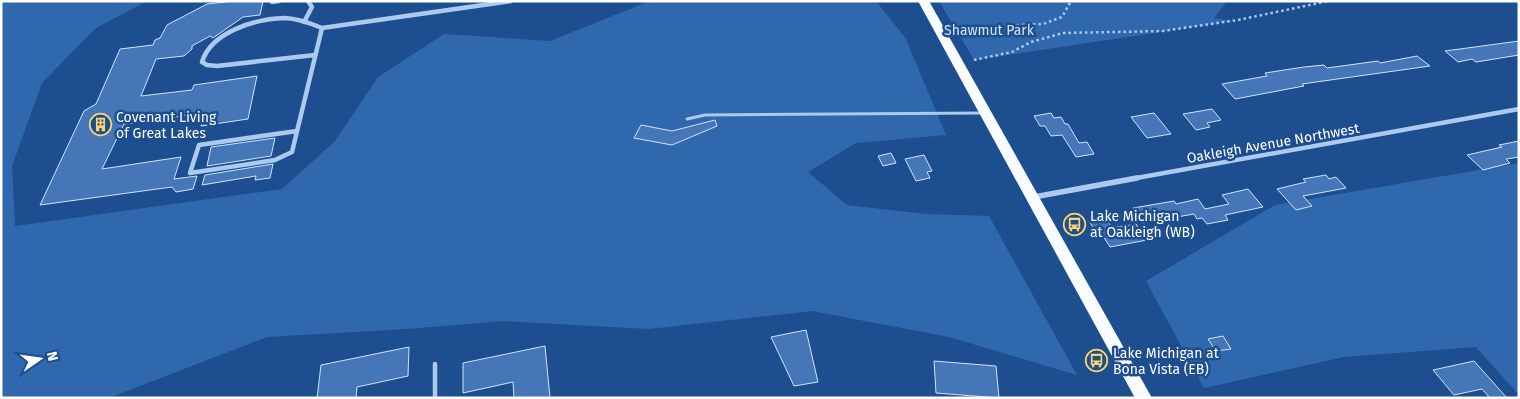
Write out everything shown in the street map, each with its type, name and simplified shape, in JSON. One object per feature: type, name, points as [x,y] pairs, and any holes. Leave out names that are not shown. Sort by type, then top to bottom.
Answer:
[{"type":"highway","points":[[923,1],[1144,398]]},
{"type":"street","points":[[272,2],[279,1]]},
{"type":"street","points":[[304,22],[312,7],[308,1]]},
{"type":"street","points":[[315,55],[217,66],[207,65],[202,62],[202,56],[208,48],[222,36],[262,21],[285,18],[322,28],[511,1]]},
{"type":"street","points":[[297,131],[199,145],[190,174],[275,160],[292,152],[322,28]]},
{"type":"street","name":"Oakleigh Avenue Northwest","points":[[1031,198],[1519,108]]},
{"type":"lane","points":[[688,119],[705,115],[984,113]]},
{"type":"lane","points":[[435,364],[435,398]]},
{"type":"path","points":[[956,28],[1043,24],[1062,17],[1072,1]]},
{"type":"path","points":[[974,60],[1012,52],[1031,42],[1063,33],[1162,31],[1247,19],[1329,1]]},
{"type":"green space","points":[[1,1],[147,1],[96,28],[42,83],[12,166],[15,226],[282,189],[335,141],[378,77],[444,34],[550,41],[650,1],[876,1],[906,39],[946,135],[856,143],[808,172],[847,205],[926,214],[989,216],[1077,375],[949,337],[812,311],[649,329],[505,321],[267,337],[109,398],[1,398]]},
{"type":"green space","name":"Shawmut Park","points":[[939,1],[1227,1],[1214,18],[1234,21],[974,60]]},
{"type":"green space","points":[[1519,163],[1519,395],[1476,347],[1344,357],[1204,388],[1146,281],[1275,205]]},
{"type":"building","name":"Covenant Living of Great Lakes","points":[[234,1],[263,1],[260,15],[243,17],[213,38],[210,36],[192,46],[192,49],[184,56],[156,59],[141,96],[192,90],[194,85],[257,76],[248,119],[201,126],[204,113],[124,124],[102,169],[181,157],[174,179],[197,176],[193,189],[176,192],[172,187],[40,205],[84,111],[96,104],[120,49],[153,45],[155,40],[160,38],[167,25],[207,4]]},
{"type":"building","points":[[1519,41],[1519,55],[1476,62],[1472,59],[1458,62],[1445,51]]},
{"type":"building","points":[[1417,56],[1430,66],[1302,84],[1304,86],[1235,99],[1222,84],[1267,76],[1265,73],[1304,67],[1324,65],[1327,68],[1378,61],[1380,63]]},
{"type":"building","points":[[1212,109],[1221,120],[1207,123],[1210,127],[1196,130],[1183,114]]},
{"type":"building","points":[[1051,113],[1054,118],[1061,117],[1065,124],[1068,124],[1079,143],[1087,142],[1094,154],[1076,157],[1062,135],[1051,136],[1045,126],[1040,126],[1034,116]]},
{"type":"building","points":[[1154,113],[1171,134],[1147,138],[1131,117]]},
{"type":"building","points":[[715,120],[717,126],[672,145],[634,138],[641,125],[672,131]]},
{"type":"building","points":[[275,138],[271,156],[207,166],[211,147]]},
{"type":"building","points":[[1519,141],[1519,157],[1506,159],[1510,163],[1483,170],[1467,155],[1502,147],[1499,145]]},
{"type":"building","points":[[891,153],[896,163],[883,166],[878,156]]},
{"type":"building","points":[[924,155],[932,171],[927,172],[930,178],[916,181],[905,159]]},
{"type":"building","points":[[273,164],[270,178],[255,180],[256,176],[202,185],[205,175]]},
{"type":"building","points":[[1326,175],[1329,179],[1336,177],[1346,188],[1303,196],[1312,206],[1296,210],[1277,189],[1306,182],[1303,179]]},
{"type":"building","points":[[1248,189],[1263,207],[1225,215],[1228,220],[1207,224],[1202,218],[1197,219],[1194,214],[1143,223],[1133,208],[1174,201],[1176,204],[1198,199],[1205,209],[1229,204],[1222,195]]},
{"type":"building","points":[[1106,218],[1112,228],[1136,224],[1147,240],[1110,247],[1101,233],[1097,234],[1089,221]]},
{"type":"building","points":[[806,330],[818,382],[794,386],[771,337]]},
{"type":"building","points":[[1223,336],[1231,349],[1216,351],[1208,339]]},
{"type":"building","points":[[545,346],[550,398],[514,398],[513,382],[463,393],[463,363]]},
{"type":"building","points":[[409,347],[408,376],[357,387],[356,398],[317,398],[321,365]]},
{"type":"building","points":[[934,361],[996,366],[999,398],[936,393]]},
{"type":"building","points":[[1474,361],[1507,398],[1490,398],[1482,389],[1454,395],[1433,370]]},
{"type":"place","name":"Covenant Living of Great Lakes","points":[[100,125]]},
{"type":"place","name":"Lake Michigan at Oakleigh (WB)","points":[[1074,224]]},
{"type":"place","name":"Lake Michigan at Bona Vista (EB)","points":[[1097,361]]}]
